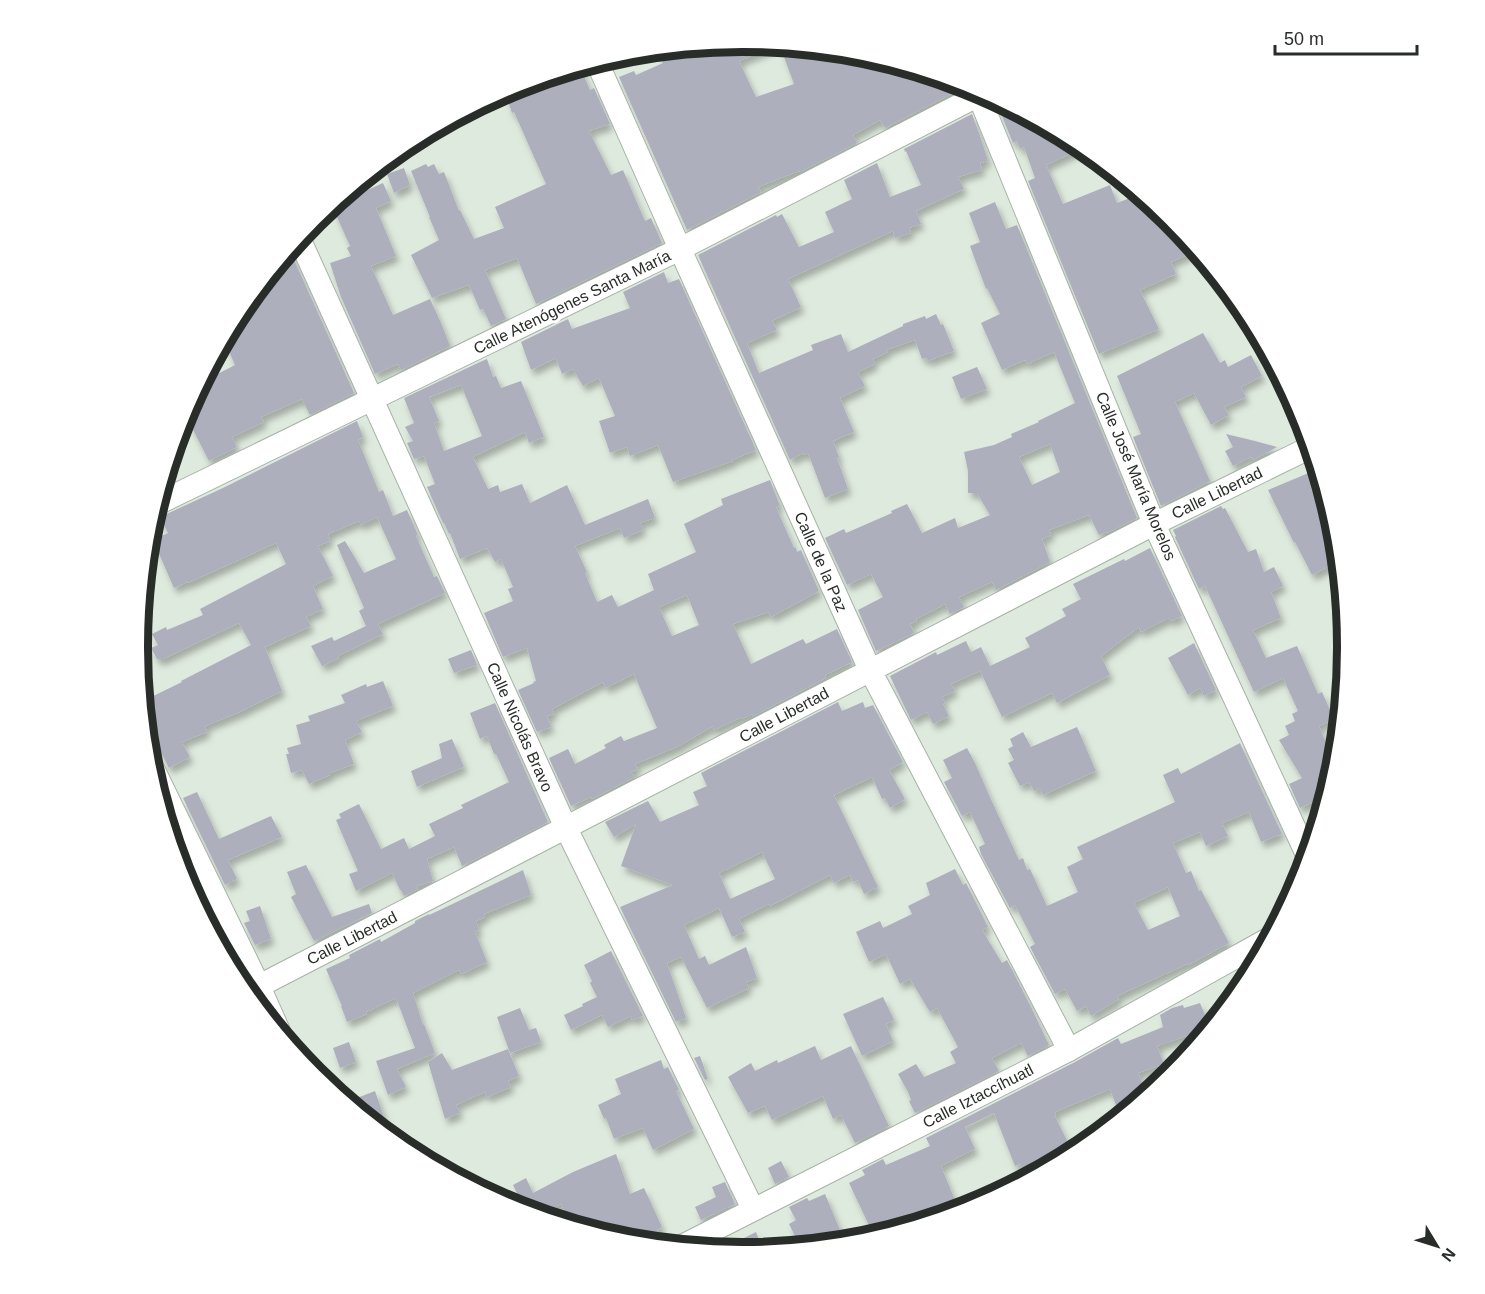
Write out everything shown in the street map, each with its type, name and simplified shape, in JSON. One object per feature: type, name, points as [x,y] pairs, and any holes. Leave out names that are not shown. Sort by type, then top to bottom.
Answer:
[{"type":"street","name":"Calle de la Paz","points":[[601,70],[870,670],[1069,1050]]},
{"type":"street","name":"Calle Atenógenes Santa María","points":[[166,499],[680,249],[969,97]]},
{"type":"street","name":"Calle José María Morelos","points":[[984,104],[1154,524],[1303,845]]},
{"type":"street","name":"Calle Nicolás Bravo","points":[[303,247],[566,828],[753,1209]]},
{"type":"street","name":"Calle Libertad","points":[[259,986],[1154,524],[1303,451]]},
{"type":"street","points":[[167,797],[266,1003]]},
{"type":"street","name":"Calle Iztaccíhuatl","points":[[695,1239],[1069,1050],[1256,946]]},
{"type":"building","points":[[759,53],[739,61],[756,97],[794,84],[783,54],[858,64],[934,84],[955,92],[885,128],[880,120],[853,135],[857,143],[800,172],[758,187],[761,192],[687,230],[619,77],[634,71],[636,75],[663,63],[661,59],[704,54]]},
{"type":"building","points":[[583,75],[590,90],[594,88],[610,124],[589,131],[611,175],[623,170],[645,221],[651,218],[662,243],[536,304],[517,258],[485,270],[506,319],[491,326],[483,309],[480,310],[469,285],[432,298],[411,255],[439,240],[411,171],[426,164],[428,167],[434,164],[439,174],[444,172],[459,211],[474,239],[504,228],[495,207],[546,184],[514,112],[512,113],[508,101],[551,84]]},
{"type":"building","points":[[1000,112],[1040,132],[1073,153],[1046,165],[1063,204],[1110,185],[1117,203],[1131,198],[1188,254],[1171,262],[1176,274],[1140,290],[1159,329],[1099,354],[1028,181],[1035,178],[1024,147],[1020,149],[1017,141],[1013,143]]},
{"type":"building","points":[[972,114],[988,161],[980,163],[982,170],[958,177],[964,189],[916,211],[921,224],[909,228],[911,233],[895,238],[893,231],[788,279],[801,307],[772,321],[777,330],[747,343],[759,373],[813,350],[811,345],[841,334],[848,352],[903,324],[925,316],[926,319],[936,314],[941,325],[943,324],[954,351],[928,361],[927,358],[922,359],[915,340],[886,350],[888,352],[873,359],[875,364],[858,372],[865,386],[840,398],[854,432],[833,441],[848,489],[825,498],[808,453],[804,455],[803,453],[790,460],[698,255],[776,215],[777,217],[782,214],[799,247],[834,232],[825,212],[852,199],[844,180],[877,163],[890,197],[921,185],[904,149]]},
{"type":"building","points":[[404,168],[410,185],[394,193],[387,174]]},
{"type":"building","points":[[383,183],[391,201],[376,208],[396,256],[371,266],[393,315],[430,299],[450,346],[401,370],[398,364],[375,374],[341,297],[330,263],[351,256],[347,248],[350,246],[336,214],[358,194]]},
{"type":"building","points":[[995,202],[1006,229],[1017,225],[1137,518],[1099,535],[1089,515],[1049,530],[1051,535],[1042,539],[1050,562],[996,590],[992,582],[959,597],[964,607],[950,614],[945,604],[910,624],[914,633],[876,651],[858,610],[883,597],[871,574],[847,585],[825,538],[844,529],[846,533],[907,504],[922,533],[955,518],[958,528],[990,515],[977,493],[968,493],[968,471],[964,452],[994,445],[1012,437],[1011,434],[1075,403],[1054,352],[1027,364],[1025,360],[1002,370],[981,323],[1000,314],[986,289],[970,246],[980,242],[969,213]],"holes":[[[1050,444],[1060,472],[1032,485],[1019,457]]]},
{"type":"building","points":[[293,258],[354,393],[310,415],[302,399],[261,417],[264,422],[232,437],[237,447],[209,461],[191,425],[213,376],[235,365],[228,350],[271,285]]},
{"type":"building","points":[[664,272],[668,283],[679,279],[756,450],[733,461],[673,482],[658,445],[630,456],[627,447],[610,453],[599,421],[615,416],[599,378],[583,386],[573,369],[562,374],[556,358],[531,370],[521,342],[568,319],[572,329],[630,308],[623,292]]},
{"type":"building","points":[[1203,333],[1220,363],[1225,360],[1228,367],[1251,355],[1262,376],[1241,387],[1246,397],[1224,407],[1229,415],[1211,425],[1194,393],[1175,402],[1210,481],[1161,506],[1133,437],[1141,434],[1117,376]]},
{"type":"building","points":[[487,359],[493,377],[496,376],[501,388],[521,381],[544,437],[529,443],[525,432],[473,457],[488,489],[498,485],[500,492],[522,484],[530,503],[567,485],[585,525],[648,499],[655,518],[640,523],[643,530],[624,538],[620,528],[575,546],[597,602],[612,595],[618,607],[654,590],[648,574],[696,552],[684,524],[723,505],[721,499],[770,480],[780,506],[776,507],[794,548],[797,552],[801,550],[819,591],[771,617],[769,612],[733,624],[751,664],[803,639],[806,644],[837,629],[852,662],[753,716],[752,714],[742,719],[742,717],[714,730],[713,726],[677,747],[635,764],[638,769],[631,772],[634,777],[592,799],[591,797],[571,806],[549,758],[568,749],[575,764],[606,748],[604,745],[621,736],[624,741],[657,728],[634,674],[606,688],[603,682],[552,709],[554,714],[547,716],[551,727],[537,732],[518,690],[536,681],[527,648],[503,657],[484,613],[513,601],[508,589],[513,587],[501,559],[495,562],[487,548],[460,559],[427,487],[435,484],[424,456],[414,459],[407,443],[413,441],[405,427],[414,423],[404,398]],"holes":[[[461,385],[482,436],[444,451],[434,423],[439,421],[429,397]],[[687,595],[699,625],[672,636],[659,607]]]},
{"type":"building","points":[[977,367],[987,389],[961,399],[952,377]]},
{"type":"building","points":[[357,421],[363,437],[358,440],[379,492],[383,490],[393,516],[407,510],[434,577],[437,576],[445,593],[378,624],[383,634],[322,666],[311,646],[332,637],[334,641],[366,626],[359,611],[364,608],[337,545],[345,541],[364,573],[396,559],[377,517],[361,525],[359,521],[328,534],[330,541],[318,546],[333,576],[313,586],[323,609],[306,617],[311,626],[265,647],[282,691],[205,726],[207,732],[182,742],[190,757],[169,768],[156,741],[150,698],[251,645],[239,623],[163,659],[157,659],[151,648],[158,645],[152,634],[203,615],[200,609],[286,564],[276,543],[174,588],[156,548],[158,538],[168,533],[162,520],[163,516]]},
{"type":"building","points":[[1226,434],[1277,447],[1253,460],[1251,457],[1233,466],[1225,451],[1233,447]]},
{"type":"building","points":[[1310,472],[1326,531],[1331,565],[1312,575],[1268,490]]},
{"type":"building","points":[[1221,506],[1225,508],[1248,552],[1256,549],[1264,572],[1274,567],[1283,586],[1271,592],[1281,618],[1253,630],[1266,658],[1297,646],[1318,694],[1322,692],[1333,716],[1333,720],[1319,726],[1328,748],[1315,807],[1313,802],[1300,808],[1289,784],[1302,778],[1279,740],[1289,735],[1285,726],[1295,721],[1292,714],[1298,711],[1283,678],[1254,692],[1205,586],[1199,589],[1173,530]]},
{"type":"building","points":[[1150,548],[1182,616],[1171,621],[1169,618],[1141,632],[1139,627],[1101,656],[1110,675],[1057,703],[1052,693],[1002,717],[980,671],[951,684],[955,691],[942,697],[949,716],[933,724],[927,712],[911,720],[890,676],[936,652],[937,655],[966,641],[971,652],[981,647],[990,666],[1030,647],[1025,638],[1066,616],[1062,609],[1081,599],[1073,584]]},
{"type":"building","points":[[1194,643],[1216,690],[1204,696],[1200,688],[1188,695],[1168,658]]},
{"type":"building","points":[[471,650],[477,665],[454,673],[448,659]]},
{"type":"building","points":[[383,681],[393,706],[356,721],[362,732],[345,740],[354,764],[309,784],[302,770],[291,773],[286,754],[289,754],[287,748],[301,744],[296,725],[310,721],[308,716],[345,703],[341,695],[366,684],[367,687]]},
{"type":"building","points":[[838,702],[842,711],[863,702],[865,708],[873,705],[903,762],[889,770],[905,799],[890,808],[885,798],[882,799],[872,777],[834,795],[878,887],[864,894],[858,880],[853,882],[850,875],[834,883],[830,875],[739,919],[745,932],[732,937],[719,908],[684,925],[699,959],[705,956],[709,965],[746,947],[757,978],[746,982],[749,988],[707,1008],[681,957],[667,963],[686,1018],[676,1022],[620,907],[673,885],[621,866],[636,824],[614,837],[605,822],[648,801],[660,822],[699,805],[693,792],[707,786],[701,773]],"holes":[[[762,852],[775,879],[730,899],[719,873]]]},
{"type":"building","points":[[495,703],[548,822],[462,866],[454,847],[427,859],[433,881],[417,886],[418,889],[404,896],[392,873],[356,891],[349,874],[358,871],[336,820],[341,818],[339,814],[359,804],[381,849],[404,838],[409,849],[435,836],[429,824],[463,808],[461,805],[509,782],[487,736],[480,739],[470,713]]},
{"type":"building","points":[[1077,727],[1096,771],[1043,795],[1040,788],[1034,791],[1029,782],[1020,786],[1008,763],[1014,760],[1008,749],[1013,746],[1010,739],[1023,732],[1031,747]]},
{"type":"building","points":[[452,739],[464,767],[417,787],[411,771],[442,758],[439,744]]},
{"type":"building","points":[[1240,743],[1282,834],[1261,842],[1249,812],[1222,823],[1228,836],[1206,846],[1200,832],[1173,843],[1186,873],[1191,871],[1199,891],[1201,890],[1229,943],[1188,965],[1117,996],[1119,999],[1091,1016],[1086,1006],[1077,1011],[1065,989],[1055,994],[1030,947],[1035,944],[1015,905],[1010,908],[981,854],[979,847],[985,844],[970,812],[962,816],[944,782],[952,778],[943,760],[967,748],[1019,860],[1023,858],[1027,870],[1030,869],[1047,906],[1078,892],[1067,867],[1083,859],[1077,847],[1175,802],[1163,775],[1178,768],[1181,774]],"holes":[[[1168,887],[1180,916],[1148,930],[1134,903]]]},
{"type":"building","points":[[197,792],[219,839],[271,816],[282,837],[228,860],[237,879],[225,885],[183,798]]},
{"type":"building","points":[[306,865],[332,917],[369,904],[372,913],[314,941],[291,897],[296,894],[287,872]]},
{"type":"building","points":[[955,869],[963,885],[966,883],[988,927],[982,930],[1002,963],[1007,960],[1049,1045],[1028,1056],[1021,1043],[992,1058],[999,1071],[915,1113],[909,1101],[911,1100],[908,1092],[898,1074],[916,1064],[924,1077],[956,1063],[950,1052],[958,1047],[937,1008],[930,1012],[910,979],[900,984],[886,954],[869,962],[856,932],[880,921],[883,928],[912,914],[908,906],[930,895],[926,883]]},
{"type":"building","points":[[523,870],[531,895],[484,914],[485,917],[476,921],[479,930],[475,931],[487,962],[461,974],[459,970],[413,993],[435,1053],[397,1069],[406,1087],[388,1095],[376,1061],[415,1048],[396,998],[347,1022],[326,969],[350,958],[349,955],[380,939],[381,942],[415,921]]},
{"type":"building","points":[[260,906],[271,939],[255,945],[244,923],[250,921],[246,911]]},
{"type":"building","points":[[611,951],[643,1016],[632,1020],[631,1016],[608,1027],[602,1015],[571,1030],[564,1015],[597,997],[584,965]]},
{"type":"building","points":[[883,997],[894,1020],[886,1024],[893,1041],[862,1056],[843,1014]]},
{"type":"building","points":[[1200,1003],[1206,1018],[1194,1033],[1157,1046],[1164,1064],[1138,1073],[1143,1085],[1117,1108],[1110,1089],[1055,1112],[1069,1144],[1023,1171],[1020,1164],[1015,1166],[994,1113],[965,1127],[975,1149],[941,1166],[956,1202],[934,1210],[870,1227],[849,1183],[865,1175],[862,1170],[883,1159],[886,1165],[930,1146],[926,1138],[1118,1038],[1121,1044],[1163,1027],[1160,1015],[1172,1008],[1183,1005],[1184,1008]]},
{"type":"building","points":[[520,1008],[529,1030],[536,1028],[541,1042],[510,1053],[497,1017]]},
{"type":"building","points":[[349,1042],[356,1062],[340,1068],[333,1048]]},
{"type":"building","points":[[815,1046],[821,1060],[851,1046],[889,1126],[855,1143],[841,1115],[833,1119],[823,1096],[772,1120],[765,1106],[748,1113],[728,1077],[751,1063],[755,1071]]},
{"type":"building","points":[[508,1049],[519,1076],[508,1081],[511,1087],[487,1097],[485,1092],[456,1105],[460,1113],[445,1119],[428,1062],[442,1053],[452,1070]]},
{"type":"building","points":[[700,1056],[708,1079],[705,1080],[694,1058]]},
{"type":"building","points":[[661,1060],[664,1069],[668,1067],[679,1090],[676,1091],[694,1129],[653,1150],[643,1128],[614,1139],[598,1105],[621,1094],[615,1079]]},
{"type":"building","points":[[375,1091],[385,1120],[381,1119],[357,1098]]},
{"type":"building","points":[[616,1154],[630,1194],[644,1188],[662,1227],[657,1230],[659,1235],[627,1230],[566,1214],[561,1204],[550,1210],[519,1198],[513,1185],[526,1178],[533,1193],[573,1172]]},
{"type":"building","points":[[781,1161],[789,1177],[775,1184],[768,1168]]},
{"type":"building","points":[[725,1182],[735,1204],[701,1220],[695,1207],[716,1197],[712,1187]]},
{"type":"building","points":[[825,1194],[841,1233],[796,1238],[789,1224],[796,1220],[789,1207],[807,1198],[809,1201]]},
{"type":"building","points":[[756,1232],[760,1241],[742,1242],[737,1242]]}]
